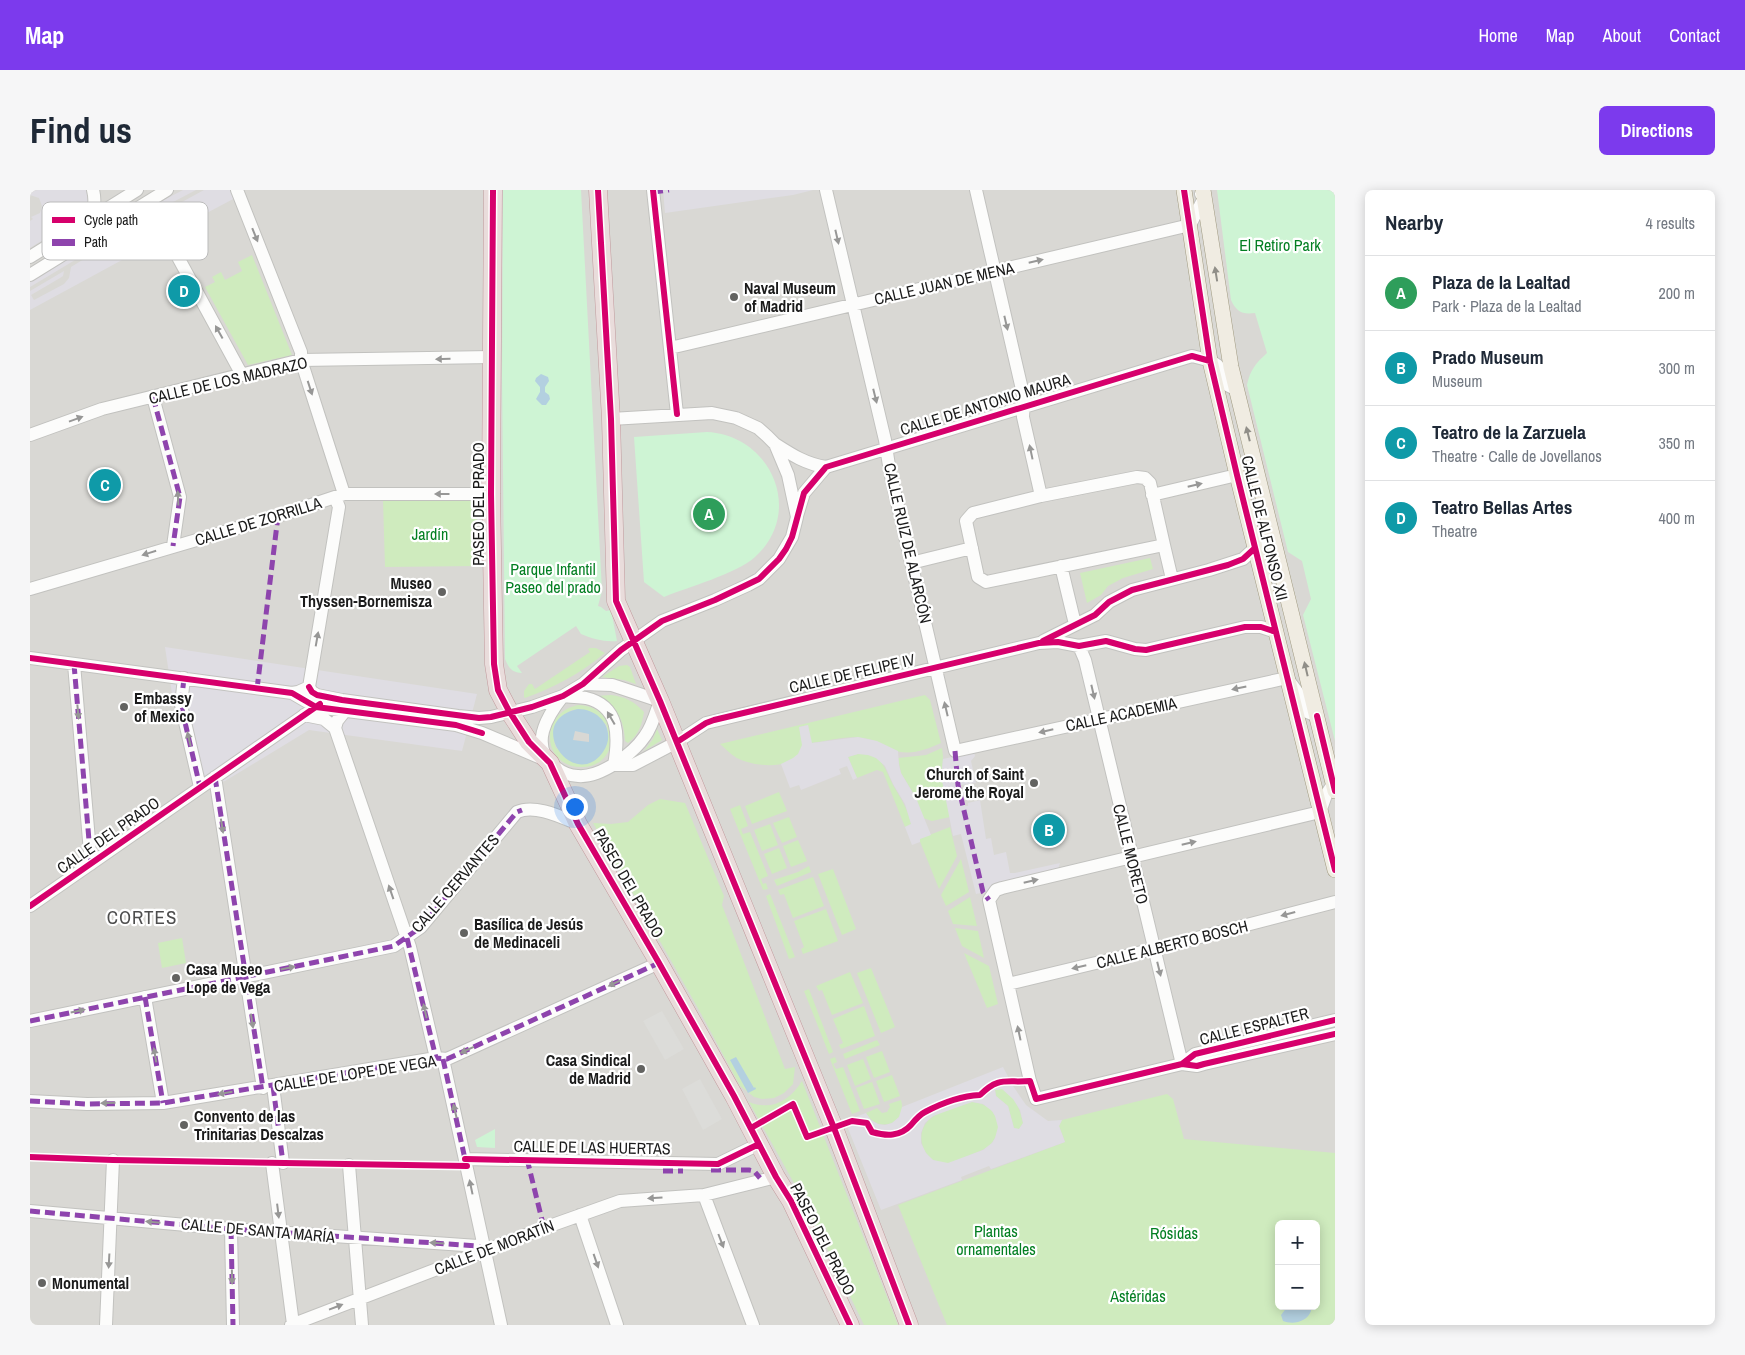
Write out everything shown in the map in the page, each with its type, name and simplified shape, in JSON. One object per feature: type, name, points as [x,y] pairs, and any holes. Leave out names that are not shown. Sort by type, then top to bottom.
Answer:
[{"type":"highway","name":"PASEO DEL PRADO","points":[[493,190],[491,494],[494,664],[498,690],[528,742],[550,763],[578,824],[660,963],[776,1178],[791,1201],[850,1325]]},
{"type":"highway","points":[[598,190],[611,419],[616,558],[615,595],[834,1128],[909,1325]]},
{"type":"main road","name":"CALLE DE ALFONSO XII","points":[[1184,190],[1210,361],[1335,870]]},
{"type":"main road","name":"CALLE DE ALFONSO XII","points":[[1202,193],[1227,346],[1334,788]]},
{"type":"street","points":[[115,202],[130,191],[148,202],[167,190]]},
{"type":"street","points":[[237,190],[301,352],[301,360],[340,495],[309,687]]},
{"type":"street","points":[[653,190],[677,414]]},
{"type":"street","name":"CALLE RUIZ DE ALARCÓN","points":[[826,190],[887,448],[890,472],[955,751]]},
{"type":"street","points":[[976,190],[1024,398],[1023,416],[1041,496]]},
{"type":"street","points":[[1190,225],[1202,193]]},
{"type":"street","name":"CALLE JUAN DE MENA","points":[[670,348],[1190,225]]},
{"type":"street","points":[[30,257],[42,250]]},
{"type":"street","points":[[30,274],[53,260]]},
{"type":"street","points":[[180,260],[242,375]]},
{"type":"street","name":"CALLE DE ANTONIO MAURA","points":[[826,467],[1192,356],[1210,361]]},
{"type":"street","name":"CALLE DE LOS MADRAZO","points":[[30,435],[102,409],[301,360],[492,357]]},
{"type":"street","points":[[1210,361],[1223,371],[1226,385],[1237,390]]},
{"type":"street","points":[[153,397],[180,497],[173,546]]},
{"type":"street","points":[[611,419],[712,413],[736,418],[758,428],[775,444],[796,458],[813,465],[826,467]]},
{"type":"street","points":[[775,444],[788,475],[797,517]]},
{"type":"street","points":[[343,705],[479,718],[532,707],[563,696],[583,684],[621,650],[662,621],[715,600],[759,579],[786,549],[792,537],[804,493],[826,467]]},
{"type":"street","points":[[1152,495],[1237,475]]},
{"type":"street","points":[[1164,545],[986,582],[978,577],[966,521],[973,513],[1041,496],[1137,477],[1145,478],[1150,483],[1172,579]]},
{"type":"street","name":"CALLE DE ZORRILLA","points":[[30,589],[278,516],[340,495],[491,494]]},
{"type":"street","name":"CALLE DE FELIPE IV","points":[[1039,644],[1095,615],[1109,602],[1132,590],[1243,559],[1255,548],[1271,527]]},
{"type":"street","points":[[911,563],[972,548]]},
{"type":"street","points":[[1061,566],[1075,624]]},
{"type":"street","name":"CALLE DE FELIPE IV","points":[[614,765],[633,765],[676,742],[706,723],[1039,644],[1058,642],[1080,646],[1106,641],[1146,650],[1245,627],[1261,627],[1276,632]]},
{"type":"street","name":"CALLE MORETO","points":[[1080,646],[1085,660],[1182,1064]]},
{"type":"street","points":[[30,658],[292,693],[309,687]]},
{"type":"street","points":[[74,664],[91,864]]},
{"type":"street","points":[[184,678],[181,705],[200,787]]},
{"type":"street","points":[[1287,678],[1304,701],[1307,712],[1317,716]]},
{"type":"street","name":"CALLE ACADEMIA","points":[[955,751],[1287,678]]},
{"type":"street","points":[[309,687],[317,695],[343,705],[456,726],[482,733],[550,763],[558,770],[578,776],[594,774],[614,765],[645,736],[660,701],[612,685],[583,684]]},
{"type":"street","points":[[292,693],[316,707]]},
{"type":"street","points":[[550,763],[542,747],[541,738],[545,722],[563,696]]},
{"type":"street","points":[[563,696],[586,698],[610,713],[617,732],[614,765]]},
{"type":"street","name":"CALLE DEL PRADO","points":[[30,906],[316,707],[327,701],[343,705]]},
{"type":"street","points":[[335,728],[343,705]]},
{"type":"street","points":[[304,715],[324,718],[335,728],[407,938],[465,1159],[501,1325]]},
{"type":"street","points":[[215,777],[246,977],[268,1087],[278,1163],[281,1232],[292,1325]]},
{"type":"street","points":[[1008,984],[989,900],[996,890],[1320,812],[1326,795],[1334,788]]},
{"type":"street","name":"CALLE CERVANTES","points":[[30,1021],[394,946],[421,927],[517,812],[522,810],[540,811],[578,824]]},
{"type":"street","name":"CALLE ALBERTO BOSCH","points":[[1008,984],[1154,949],[1335,902]]},
{"type":"street","name":"CALLE DE LOPE DE VEGA","points":[[30,1101],[87,1104],[163,1103],[439,1058],[452,1058],[660,963]]},
{"type":"street","name":"CALLE ESPALTER","points":[[1008,984],[1030,1081],[1036,1099],[1182,1064],[1197,1066],[1335,1034]]},
{"type":"street","points":[[145,997],[163,1103]]},
{"type":"street","name":"CALLE ESPALTER","points":[[1182,1064],[1195,1054],[1335,1020]]},
{"type":"street","name":"CALLE DE LAS HUERTAS","points":[[465,1159],[718,1164],[759,1144]]},
{"type":"street","points":[[106,1325],[113,1160]]},
{"type":"street","points":[[349,1164],[362,1325]]},
{"type":"street","name":"CALLE DE MORATÍN","points":[[292,1325],[484,1250],[620,1201],[704,1195],[776,1178]]},
{"type":"street","points":[[704,1195],[753,1325]]},
{"type":"street","name":"CALLE DE SANTA MARÍA","points":[[30,1211],[355,1238],[478,1246],[484,1250]]},
{"type":"street","points":[[580,1215],[618,1325]]},
{"type":"street","points":[[231,1228],[233,1325]]},
{"type":"shaded area","points":[[30,190],[1335,190],[1335,1325],[30,1325]]},
{"type":"shaded area","points":[[30,190],[87,190],[89,194],[88,202],[42,202],[42,206],[39,198],[30,195]]},
{"type":"shaded area","points":[[183,190],[196,190],[173,202],[160,202]]},
{"type":"shaded area","points":[[204,190],[234,190],[237,197],[208,212],[208,202],[182,202]]},
{"type":"shaded area","points":[[663,190],[813,190],[793,195],[665,213]]},
{"type":"shaded area","points":[[42,206],[42,241],[30,248],[30,221],[33,219],[31,217],[40,213]]},
{"type":"shaded area","points":[[65,260],[75,260],[30,287],[30,281]]},
{"type":"shaded area","points":[[82,260],[122,260],[30,310],[30,291],[64,271],[63,276],[31,295],[34,300],[64,284],[69,278],[71,267]]},
{"type":"shaded area","points":[[165,647],[477,694],[462,751],[309,730],[225,781],[200,787],[192,781],[172,694]]},
{"type":"shaded area","points":[[808,725],[812,743],[858,737],[877,741],[898,751],[901,773],[916,798],[931,835],[920,839],[920,842],[912,845],[905,827],[911,824],[905,804],[885,766],[876,758],[868,755],[858,754],[848,757],[857,778],[853,780],[847,766],[839,769],[841,774],[801,790],[799,785],[790,788],[781,764],[798,754],[802,745],[799,727]]},
{"type":"shaded area","points":[[974,752],[975,756],[971,761],[976,783],[960,785],[965,806],[968,806],[968,803],[980,800],[986,839],[991,838],[994,855],[1006,852],[1010,873],[1060,863],[1058,869],[987,894],[986,892],[976,894],[961,834],[953,836],[942,780],[943,759]]},
{"type":"shaded area","points":[[662,1011],[684,1049],[665,1060],[643,1021]]},
{"type":"shaded area","points":[[1003,1067],[1026,1105],[1048,1121],[1062,1120],[1059,1126],[1065,1142],[991,1169],[989,1166],[961,1177],[962,1180],[881,1210],[845,1121],[866,1113],[871,1120],[885,1125],[892,1123],[899,1117],[902,1107]],"holes":[[[1002,1089],[1013,1099],[1020,1110],[1023,1123],[1019,1129],[1014,1128],[1008,1106],[996,1096],[995,1090]],[[972,1102],[983,1104],[995,1116],[998,1127],[992,1143],[983,1150],[948,1163],[933,1160],[926,1153],[921,1143],[921,1133],[925,1123],[933,1116]]]},
{"type":"shaded area","points":[[700,1079],[722,1119],[703,1130],[682,1089]]},
{"type":"green space","name":"Parque Infantil Paseo del prado","points":[[503,190],[581,190],[602,591],[598,606],[606,611],[611,610],[617,641],[603,641],[585,636],[581,634],[576,626],[517,666],[522,673],[511,669],[505,659],[502,376]]},
{"type":"green space","name":"El Retiro Park","points":[[1217,190],[1335,190],[1335,741],[1303,615],[1311,599],[1302,561],[1288,552],[1247,385],[1254,367],[1267,353],[1255,313],[1240,311],[1231,300]]},
{"type":"green space","points":[[252,255],[292,355],[248,365],[205,287],[215,282],[212,277],[221,272],[225,280],[242,271],[238,262]]},
{"type":"green space","points":[[707,432],[729,436],[749,446],[763,461],[774,479],[779,498],[778,519],[770,539],[755,557],[747,563],[664,597],[644,582],[634,437]]},
{"type":"green space","name":"Jardín","points":[[383,500],[477,500],[477,566],[385,567]]},
{"type":"green space","points":[[1150,558],[1153,569],[1123,578],[1108,586],[1101,595],[1087,603],[1080,573]]},
{"type":"green space","points":[[596,648],[605,653],[567,679],[536,694],[524,697],[524,691],[529,684],[532,684],[535,689],[590,652],[588,649]]},
{"type":"green space","points":[[627,665],[630,667],[636,684],[602,677],[619,666]]},
{"type":"green space","points":[[611,695],[629,700],[644,712],[639,729],[628,743],[625,741],[623,726],[618,714],[610,705],[597,696]]},
{"type":"green space","points":[[925,695],[930,700],[941,743],[916,752],[897,751],[873,741],[856,737],[811,743],[808,725],[799,727],[802,747],[798,755],[792,760],[774,765],[746,762],[734,756],[720,744]]},
{"type":"green space","points":[[578,705],[592,708],[603,715],[609,725],[612,736],[610,748],[604,757],[595,764],[582,767],[569,765],[559,759],[553,750],[550,740],[551,729],[556,719],[565,710]],"holes":[[[572,710],[606,724],[608,736],[606,746],[600,755],[590,762],[556,748],[554,742],[556,726],[562,717]]]},
{"type":"green space","points":[[657,729],[662,740],[644,751],[653,739]]},
{"type":"green space","points":[[942,748],[942,780],[950,817],[932,821],[923,818],[916,798],[901,773],[898,758],[926,755]]},
{"type":"green space","points":[[858,754],[872,756],[881,762],[904,804],[911,824],[905,827],[883,772],[877,770],[857,778],[848,757]]},
{"type":"green space","points":[[779,792],[787,811],[752,824],[745,806]]},
{"type":"green space","points":[[660,799],[685,803],[724,896],[722,905],[785,1069],[795,1067],[793,1084],[784,1093],[774,1098],[762,1099],[754,1097],[740,1086],[593,823],[611,824],[628,822],[648,805]]},
{"type":"green space","points":[[740,805],[748,826],[741,829],[743,834],[750,832],[768,876],[761,879],[763,884],[766,883],[768,889],[763,890],[730,809]]},
{"type":"green space","points":[[789,817],[797,837],[782,843],[773,823]]},
{"type":"green space","points":[[770,824],[778,845],[762,851],[754,830]]},
{"type":"green space","points":[[950,827],[957,856],[939,889],[919,839]]},
{"type":"green space","points":[[798,840],[807,861],[791,867],[783,846]]},
{"type":"green space","points":[[779,848],[787,868],[772,874],[764,854]]},
{"type":"green space","points":[[961,859],[969,892],[946,906],[941,895]]},
{"type":"green space","points":[[809,866],[811,872],[777,886],[774,880]]},
{"type":"green space","points":[[833,869],[856,929],[842,935],[818,874]]},
{"type":"green space","points":[[813,877],[824,906],[793,918],[784,894],[780,895],[778,890]]},
{"type":"green space","points":[[770,894],[795,957],[789,959],[766,896]]},
{"type":"green space","points":[[970,897],[977,926],[953,924],[948,911]]},
{"type":"green space","points":[[826,909],[838,941],[803,954],[801,949],[804,947],[794,921]]},
{"type":"green space","points":[[955,928],[978,931],[984,958],[962,946]]},
{"type":"green space","points":[[182,938],[186,963],[162,968],[158,943]]},
{"type":"green space","points":[[964,953],[989,966],[998,1004],[987,1008]]},
{"type":"green space","points":[[871,968],[895,1027],[881,1033],[857,973]]},
{"type":"green space","points":[[850,972],[863,1003],[832,1015],[822,990],[819,991],[816,986]]},
{"type":"green space","points":[[809,989],[833,1052],[829,1054],[804,991]]},
{"type":"green space","points":[[864,1006],[875,1036],[841,1049],[839,1045],[843,1043],[833,1019]]},
{"type":"green space","points":[[877,1040],[880,1045],[845,1059],[843,1054]]},
{"type":"green space","points":[[882,1051],[890,1072],[874,1078],[866,1057]]},
{"type":"green space","points":[[835,1057],[837,1062],[833,1064],[836,1069],[843,1067],[860,1111],[852,1114],[830,1059]]},
{"type":"green space","points":[[863,1059],[871,1079],[855,1086],[847,1065]]},
{"type":"green space","points":[[892,1075],[900,1096],[884,1102],[876,1081]]},
{"type":"green space","points":[[802,1081],[898,1325],[864,1325],[805,1203],[749,1102],[757,1105],[772,1105],[786,1099]]},
{"type":"green space","points":[[872,1082],[880,1104],[864,1109],[856,1088]]},
{"type":"green space","points":[[1002,1089],[1014,1099],[1018,1108],[1023,1123],[1019,1129],[1014,1128],[1008,1106],[996,1096],[995,1090]]},
{"type":"green space","points":[[1167,1094],[1173,1099],[1184,1139],[1335,1153],[1335,1325],[947,1325],[898,1205],[1065,1142],[1059,1126],[1062,1120]]},
{"type":"green space","points":[[901,1100],[902,1108],[900,1115],[891,1123],[884,1125],[878,1123],[871,1120],[866,1113],[877,1108],[882,1113],[887,1112],[890,1107],[889,1104]]},
{"type":"green space","points":[[972,1102],[983,1104],[994,1114],[998,1123],[998,1129],[993,1141],[983,1149],[954,1161],[947,1163],[933,1160],[924,1149],[922,1142],[923,1128],[927,1122],[941,1112]]},
{"type":"green space","points":[[495,1129],[495,1148],[477,1147],[475,1140]]},
{"type":"water","points":[[541,374],[548,377],[549,381],[545,387],[545,392],[549,395],[550,399],[546,405],[542,405],[536,399],[540,392],[540,387],[535,381]]},
{"type":"water","points":[[578,709],[586,710],[600,717],[607,730],[608,737],[603,752],[591,762],[579,764],[568,760],[559,750],[554,739],[554,727],[562,716]],"holes":[[[575,731],[589,734],[589,742],[573,740]]]},
{"type":"water","points":[[736,1057],[756,1089],[748,1093],[730,1060]]},
{"type":"water","points":[[1285,1310],[1311,1310],[1306,1318],[1299,1322],[1283,1321],[1281,1315]]},
{"type":"marked path","points":[[653,192],[669,190]]},
{"type":"marked path","points":[[153,397],[180,497],[173,546]]},
{"type":"marked path","points":[[257,689],[278,516]]},
{"type":"marked path","points":[[74,664],[91,864]]},
{"type":"marked path","points":[[184,678],[181,705],[200,787]]},
{"type":"marked path","points":[[955,751],[958,785],[983,892],[989,900]]},
{"type":"marked path","points":[[215,777],[263,1088]]},
{"type":"marked path","points":[[30,1021],[394,946],[421,927],[517,812],[522,810]]},
{"type":"marked path","points":[[407,938],[436,1058]]},
{"type":"marked path","points":[[30,1101],[87,1104],[163,1103],[436,1058],[447,1059],[659,963]]},
{"type":"marked path","points":[[145,997],[163,1103]]},
{"type":"marked path","points":[[443,1059],[465,1159],[470,1159]]},
{"type":"marked path","points":[[273,1086],[283,1163]]},
{"type":"marked path","points":[[527,1159],[544,1228]]},
{"type":"marked path","points":[[711,1170],[749,1170],[754,1171],[760,1178]]},
{"type":"marked path","points":[[663,1171],[683,1171]]},
{"type":"marked path","points":[[30,1211],[231,1229],[478,1246],[484,1250]]},
{"type":"marked path","points":[[231,1229],[233,1325]]},
{"type":"cycle path","points":[[493,190],[491,494],[494,664],[498,690],[529,742],[550,763],[578,824],[659,963],[791,1201],[850,1325]]},
{"type":"cycle path","points":[[598,190],[611,419],[616,601],[660,701],[834,1128],[909,1325]]},
{"type":"cycle path","points":[[653,190],[677,414]]},
{"type":"cycle path","points":[[1184,190],[1210,361],[1335,870]]},
{"type":"cycle path","points":[[309,687],[317,695],[342,700],[479,718],[532,707],[563,696],[583,684],[621,650],[662,621],[715,600],[759,579],[786,549],[792,537],[804,493],[826,467],[1192,356],[1210,361]]},
{"type":"cycle path","points":[[1043,641],[1095,615],[1109,602],[1132,590],[1228,565],[1243,559],[1255,548]]},
{"type":"cycle path","points":[[677,742],[706,723],[714,720],[1039,643],[1058,642],[1079,646],[1106,641],[1146,650],[1245,627],[1261,627],[1276,632]]},
{"type":"cycle path","points":[[30,658],[292,693],[316,707],[456,725],[482,733]]},
{"type":"cycle path","points":[[30,906],[320,704]]},
{"type":"cycle path","points":[[1317,716],[1335,791]]},
{"type":"cycle path","points":[[1182,1064],[1195,1054],[1335,1020]]},
{"type":"cycle path","points":[[751,1128],[793,1104],[807,1137],[852,1121],[867,1123],[872,1132],[898,1134],[931,1109],[959,1098],[980,1095],[992,1085],[998,1083],[1030,1081],[1036,1099],[1182,1064],[1197,1066],[1335,1034]]},
{"type":"cycle path","points":[[465,1159],[718,1164],[759,1144]]},
{"type":"cycle path","points":[[30,1157],[467,1166]]},
{"type":"place","name":"Teatro Bellas Artes","points":[[184,291]]},
{"type":"place","name":"Naval Museum of Madrid","points":[[734,297]]},
{"type":"place","name":"Teatro de la Zarzuela","points":[[105,485]]},
{"type":"place","name":"Plaza de la Lealtad","points":[[709,514]]},
{"type":"place","name":"Museo Thyssen-Bornemisza","points":[[442,592]]},
{"type":"place","name":"Embassy of Mexico","points":[[124,707]]},
{"type":"place","name":"Church of Saint Jerome the Royal","points":[[1034,783]]},
{"type":"place","name":"Prado Museum","points":[[1049,830]]},
{"type":"place","name":"Basílica de Jesús de Medinaceli","points":[[464,933]]},
{"type":"place","name":"Casa Museo Lope de Vega","points":[[176,978]]},
{"type":"place","name":"Casa Sindical de Madrid","points":[[641,1069]]},
{"type":"place","name":"Convento de las Trinitarias Descalzas","points":[[184,1125]]},
{"type":"place","name":"Monumental","points":[[42,1283]]},
{"type":"district","name":"CORTES","points":[[142,917]]},
{"type":"park label","name":"Rósidas","points":[[1174,1233]]},
{"type":"park label","name":"Plantas ornamentales","points":[[996,1240]]},
{"type":"park label","name":"Astéridas","points":[[1138,1296]]}]
